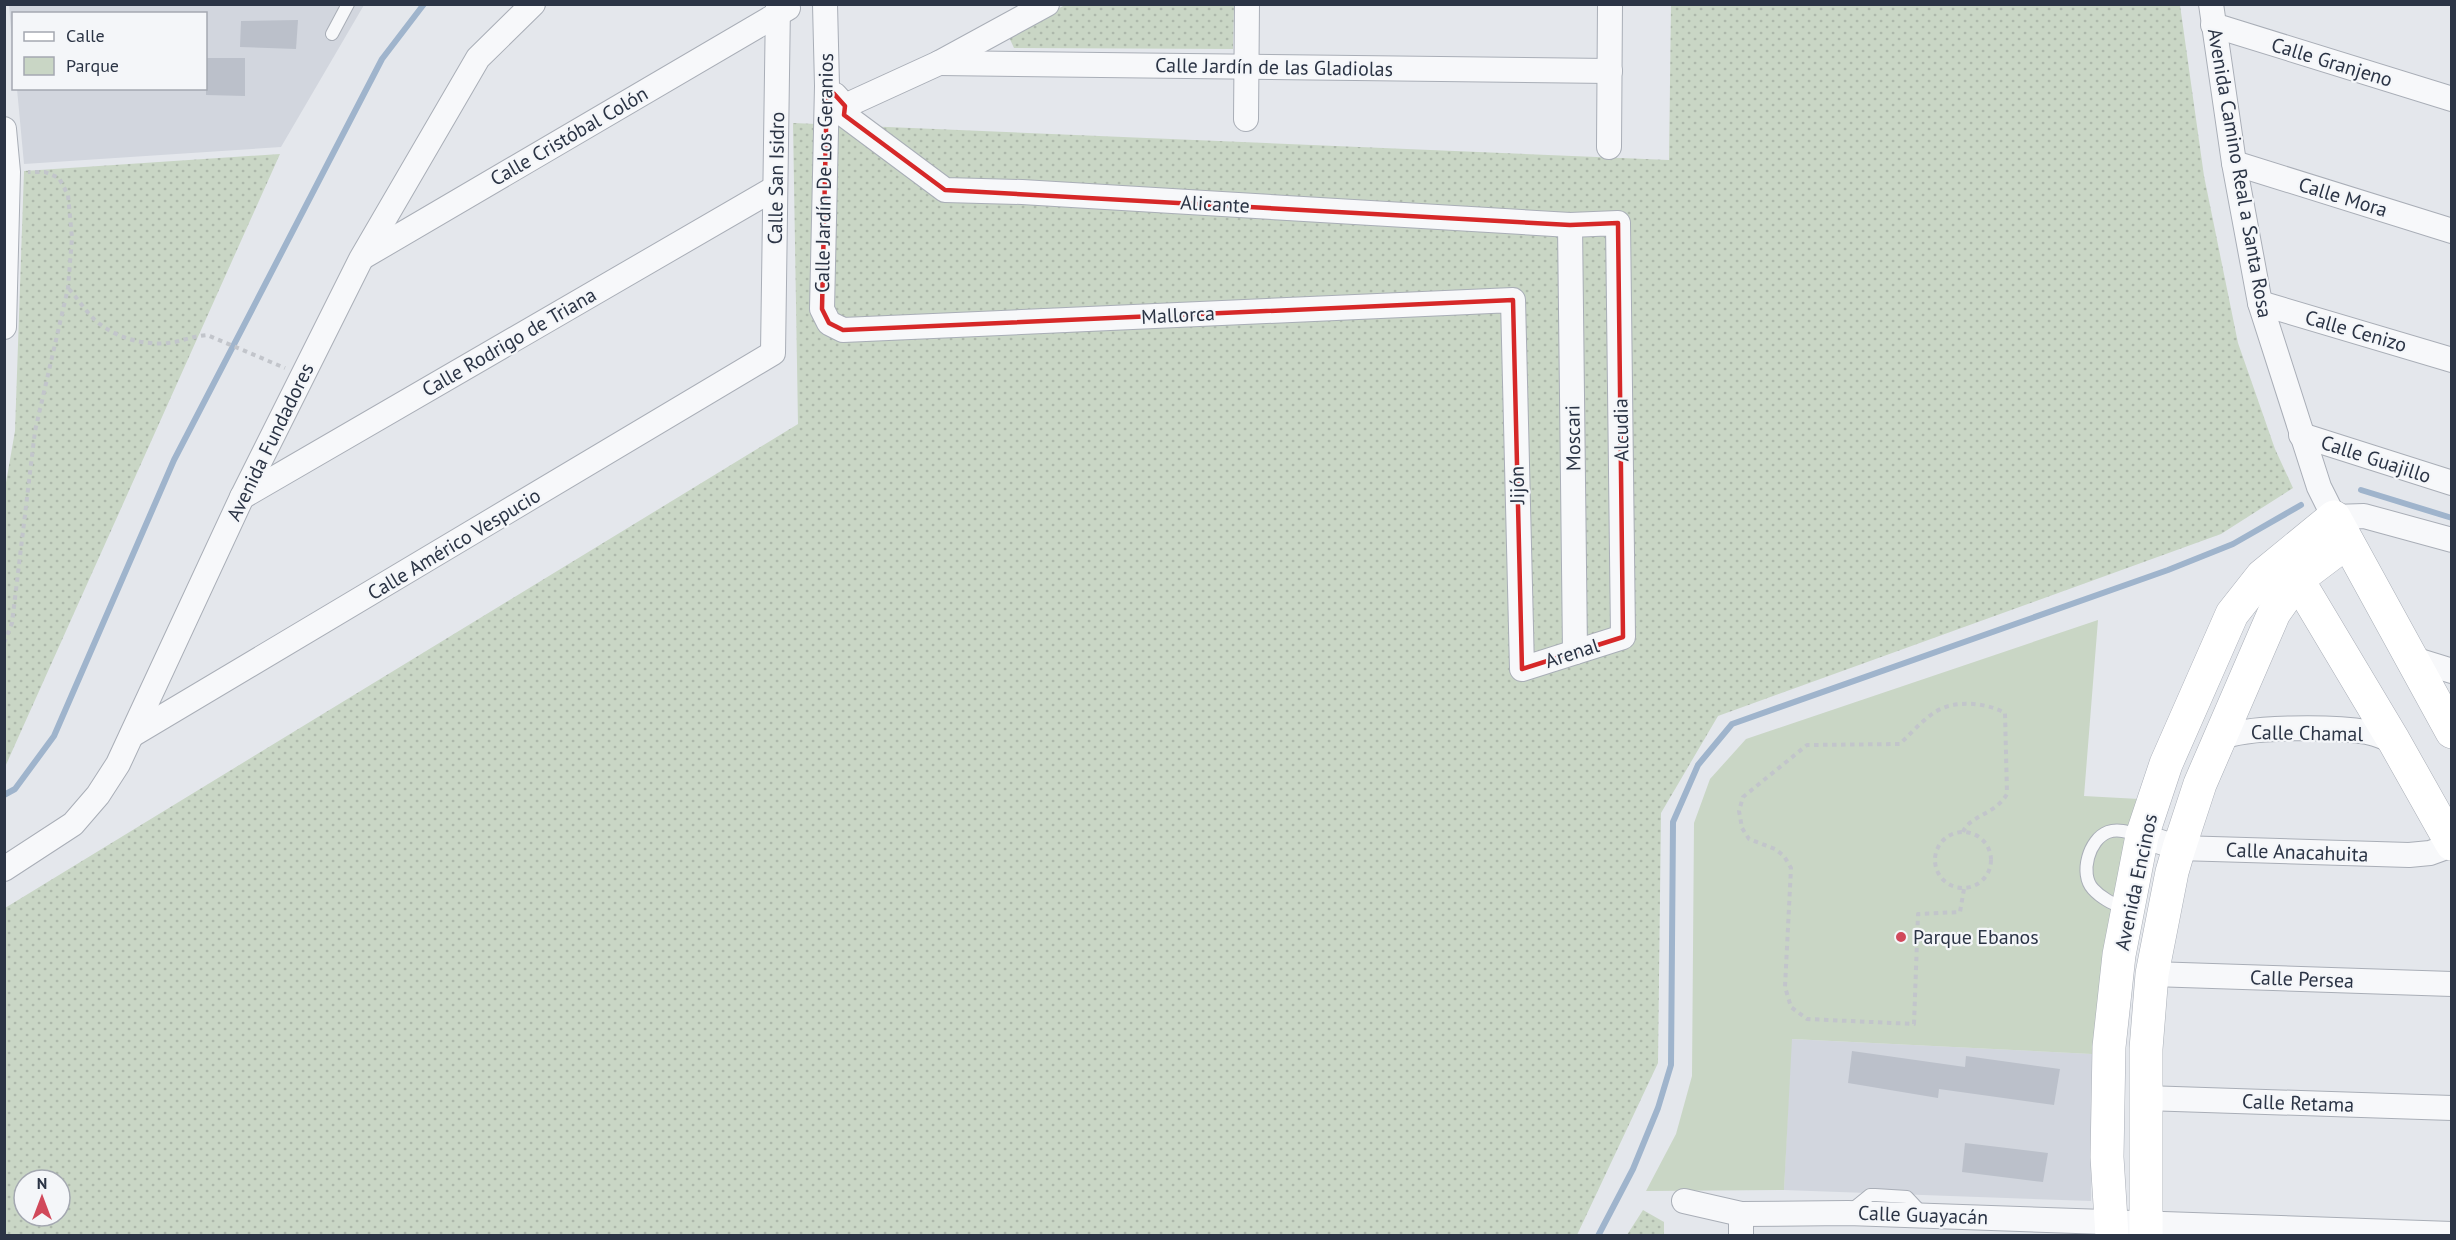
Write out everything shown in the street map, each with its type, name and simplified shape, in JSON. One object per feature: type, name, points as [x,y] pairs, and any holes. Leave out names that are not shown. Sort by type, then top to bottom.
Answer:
[{"type":"street","name":"Avenida Fundadores","points":[[4,869],[73,824],[98,795],[132,735],[242,497],[361,259],[478,58],[533,4]]},
{"type":"street","name":"Calle Jardín De Los Geranios","points":[[825,4],[827,86],[822,309],[829,323],[843,330]]},
{"type":"street","points":[[845,106],[939,63],[1047,4]]},
{"type":"street","points":[[1246,119],[1247,4]]},
{"type":"street","points":[[1609,147],[1610,4]]},
{"type":"street","name":"Calle Cristóbal Colón","points":[[361,259],[783,8]]},
{"type":"street","name":"Calle San Isidro","points":[[774,351],[776,188],[783,8]]},
{"type":"street","name":"Calle Granjeno","points":[[2212,15],[2451,99]]},
{"type":"street","name":"Avenida Camino Real a Santa Rosa","points":[[2212,15],[2234,163],[2260,303],[2301,435],[2319,487],[2348,525],[2410,658],[2451,732]]},
{"type":"street","name":"Calle Jardín de las Gladiolas","points":[[939,63],[1610,71]]},
{"type":"street","name":"Alicante","points":[[827,86],[845,106],[847,117],[945,190],[1022,192],[1570,225],[1618,223]]},
{"type":"street","points":[[4,129],[6,172],[4,327]]},
{"type":"street","name":"Calle Mora","points":[[2234,163],[2451,231]]},
{"type":"street","name":"Calle Rodrigo de Triana","points":[[242,497],[776,188]]},
{"type":"street","name":"Alcudia","points":[[1618,223],[1623,637]]},
{"type":"street","name":"Moscari","points":[[1570,225],[1575,652]]},
{"type":"street","name":"Mallorca","points":[[843,330],[1513,300]]},
{"type":"street","name":"Jijón","points":[[1513,300],[1522,669]]},
{"type":"street","name":"Calle Cenizo","points":[[2260,303],[2451,360]]},
{"type":"street","name":"Calle Américo Vespucio","points":[[132,735],[774,351]]},
{"type":"street","name":"Calle Guajillo","points":[[2301,435],[2451,483]]},
{"type":"street","points":[[2348,525],[2451,540]]},
{"type":"street","name":"Avenida Encinos","points":[[2111,1229],[2107,1157],[2109,1047],[2127,910],[2142,837],[2166,764],[2232,614],[2262,576],[2291,569],[2348,525]]},
{"type":"street","points":[[2291,569],[2394,741],[2451,844]]},
{"type":"street","name":"Avenida Encinos","points":[[2145,1229],[2146,1049],[2152,974],[2172,872],[2200,784],[2291,569]]},
{"type":"street","name":"Arenal","points":[[1522,669],[1623,637]]},
{"type":"street","points":[[2410,658],[2451,671]]},
{"type":"street","name":"Calle Chamal","points":[[2219,739],[2253,730],[2312,729],[2368,732],[2394,741]]},
{"type":"street","name":"Calle Anacahuita","points":[[2142,837],[2179,848],[2409,855],[2430,853],[2451,844]]},
{"type":"street","name":"Calle Persea","points":[[2152,974],[2451,984]]},
{"type":"street","name":"Calle Retama","points":[[2145,1098],[2451,1108]]},
{"type":"street","name":"Calle Guayacán","points":[[1684,1201],[1741,1225],[1848,1213],[2111,1229],[2451,1234]]},
{"type":"lane","points":[[332,34],[348,4]]},
{"type":"lane","points":[[2127,910],[2105,899],[2091,888],[2086,874],[2089,855],[2096,842],[2108,832],[2124,831],[2142,837]]},
{"type":"path","points":[[4,643],[12,622],[35,431],[68,288],[72,238],[68,195],[59,178],[45,172],[6,172]]},
{"type":"path","points":[[68,288],[97,321],[122,338],[151,343],[174,342],[207,335],[266,358]]},
{"type":"path","points":[[1963,832],[1965,825],[2001,805],[2007,794],[2005,713],[1994,707],[1954,705],[1933,713],[1900,744],[1808,745],[1743,797],[1739,811],[1742,828],[1749,839],[1775,849],[1784,856],[1791,868],[1785,987],[1791,1007],[1807,1019],[1914,1024],[1918,914],[1960,912],[1964,889]]},
{"type":"path","points":[[1963,832],[1981,838],[1992,855],[1989,874],[1982,882],[1964,889],[1947,883],[1940,877],[1935,860],[1940,844],[1947,837],[1963,832]]},
{"type":"highlighted area","points":[[827,86],[845,106],[844,115],[945,190],[1570,225],[1618,223],[1623,637],[1522,669],[1513,300],[843,330],[829,323],[822,309]]},
{"type":"shaded area","points":[[9,5],[364,5],[281,147],[24,164],[17,90],[207,90],[207,12],[12,12],[12,41]]},
{"type":"shaded area","points":[[1791,1039],[2092,1054],[2091,1201],[1784,1190]]},
{"type":"green space","points":[[1065,5],[1234,5],[1233,49],[1014,48],[1008,35]]},
{"type":"green space","points":[[1671,5],[2180,5],[2204,176],[2238,343],[2275,449],[2293,488],[2221,534],[1718,716],[1661,813],[1658,1063],[1577,1235],[5,1236],[5,908],[798,424],[793,123],[1669,160]]},
{"type":"green space","points":[[280,154],[5,767],[4,494],[15,431],[24,171]]},
{"type":"green space","name":"Parque Ebanos","points":[[2098,620],[2084,796],[2139,799],[2126,836],[2092,1054],[1792,1039],[1784,1190],[1646,1191],[1676,1134],[1692,1076],[1694,823],[1710,779],[1746,739]]},
{"type":"green space","points":[[1643,1210],[1664,1222],[1664,1235],[1627,1235]]},
{"type":"building","points":[[298,20],[296,49],[240,47],[241,21]]},
{"type":"building","points":[[207,58],[245,58],[245,96],[206,95]]},
{"type":"building","points":[[1852,1051],[1965,1067],[1966,1056],[2060,1069],[2054,1105],[1939,1089],[1938,1098],[1848,1083]]},
{"type":"building","points":[[1965,1143],[2048,1153],[2043,1182],[1962,1172]]},
{"type":"waterway","points":[[4,795],[15,789],[54,736],[174,460],[382,59],[424,4]]},
{"type":"waterway","points":[[2361,490],[2452,518]]},
{"type":"waterway","points":[[1598,1236],[1633,1169],[1658,1108],[1671,1065],[1673,822],[1698,765],[1732,724],[2168,570],[2233,544],[2301,505]]},
{"type":"place","name":"Parque Ebanos","points":[[1901,937]]}]
